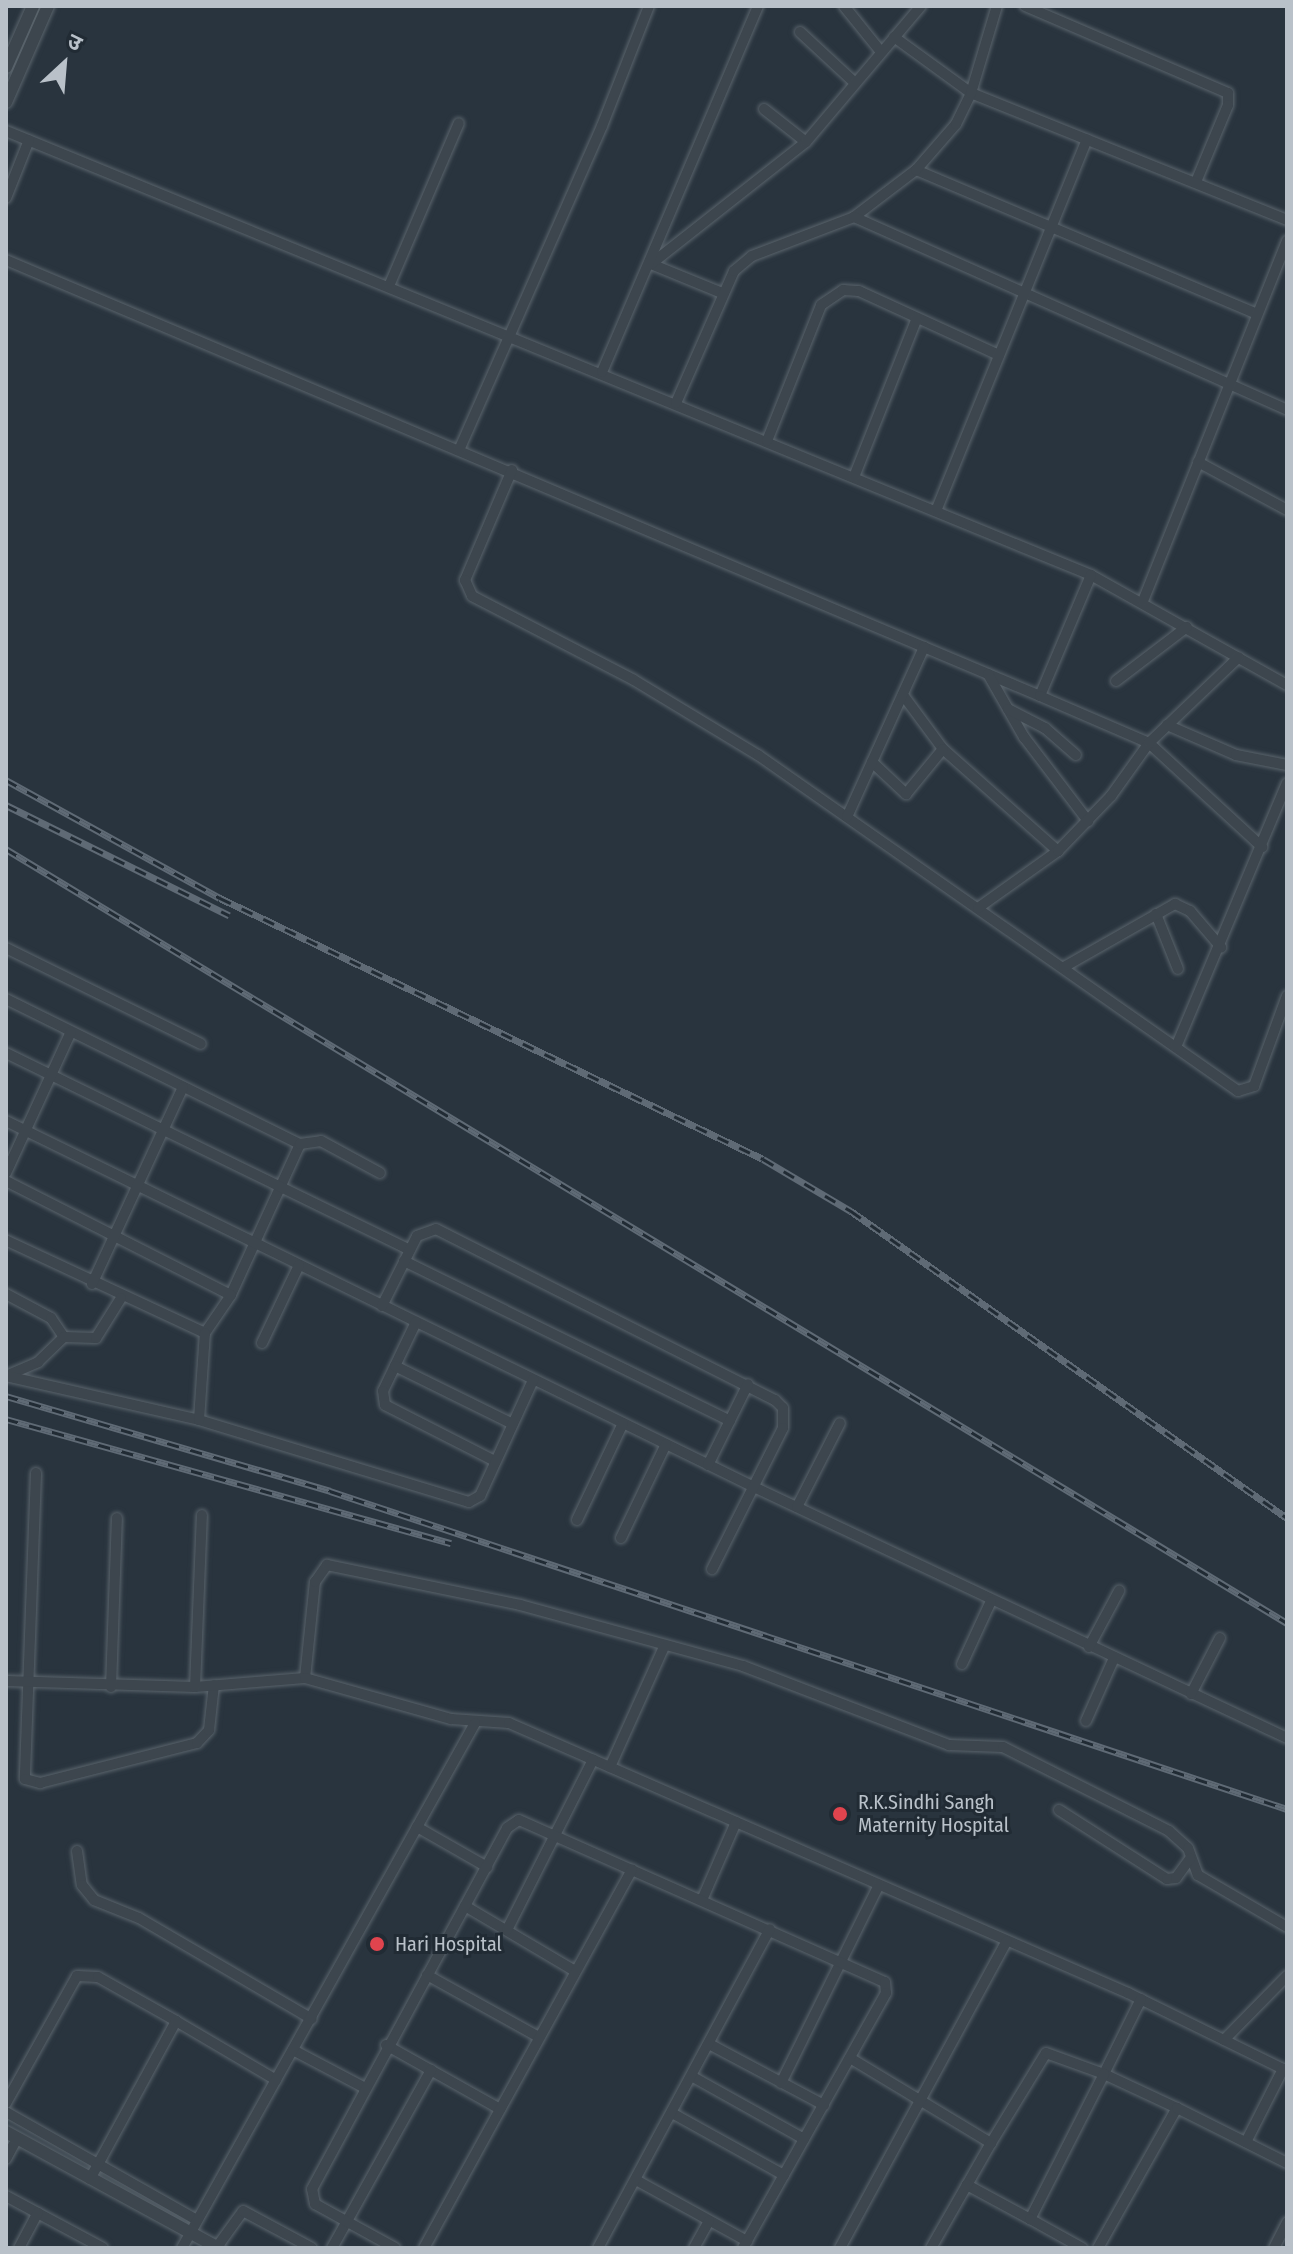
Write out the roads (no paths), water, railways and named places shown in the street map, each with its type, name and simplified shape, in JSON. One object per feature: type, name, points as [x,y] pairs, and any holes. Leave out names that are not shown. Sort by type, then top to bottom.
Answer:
[{"type":"street","points":[[6,67],[33,6]]},
{"type":"street","points":[[6,102],[48,6]]},
{"type":"street","points":[[460,448],[511,337],[649,6]]},
{"type":"street","points":[[602,372],[651,264],[758,6]]},
{"type":"street","points":[[844,6],[881,52]]},
{"type":"street","points":[[651,264],[806,142],[921,6]]},
{"type":"street","points":[[676,403],[734,271],[752,256],[854,217],[916,170],[956,124],[971,93],[997,6]]},
{"type":"street","points":[[1025,6],[1228,93],[1228,105],[1196,182]]},
{"type":"street","points":[[800,32],[855,83]]},
{"type":"street","points":[[894,37],[971,93],[1287,220]]},
{"type":"street","points":[[764,109],[806,142]]},
{"type":"street","points":[[389,286],[459,123]]},
{"type":"street","points":[[6,131],[602,372],[1091,575],[1143,601],[1287,685]]},
{"type":"street","points":[[936,511],[1087,139]]},
{"type":"street","points":[[6,198],[29,140]]},
{"type":"street","points":[[916,170],[1257,314]]},
{"type":"street","points":[[854,217],[1025,296],[1287,410]]},
{"type":"street","points":[[1143,601],[1287,241]]},
{"type":"street","points":[[6,260],[460,448],[1149,743],[1262,847]]},
{"type":"street","points":[[651,264],[722,293]]},
{"type":"street","points":[[767,441],[821,305],[829,296],[843,290],[859,291],[999,355]]},
{"type":"street","points":[[854,477],[917,318]]},
{"type":"street","points":[[1198,462],[1287,510]]},
{"type":"street","points":[[512,470],[465,580],[472,596],[704,720],[1064,967],[1238,1091],[1247,1091],[1254,1086],[1287,996]]},
{"type":"street","points":[[1040,696],[1091,575]]},
{"type":"street","points":[[1116,681],[1187,627]]},
{"type":"street","points":[[847,817],[924,647]]},
{"type":"street","points":[[978,908],[1058,851],[1088,821],[1149,743],[1239,657]]},
{"type":"street","points":[[988,674],[1006,708],[1088,821]]},
{"type":"street","points":[[903,695],[943,749],[1058,851]]},
{"type":"street","points":[[1006,708],[1045,728],[1076,755]]},
{"type":"street","points":[[1167,725],[1236,755],[1287,765]]},
{"type":"street","points":[[872,762],[906,794],[943,749]]},
{"type":"street","points":[[1176,1047],[1221,947],[1287,783]]},
{"type":"street","points":[[1064,967],[1156,914],[1182,905],[1221,947]]},
{"type":"street","points":[[1156,914],[1178,969]]},
{"type":"street","points":[[6,948],[201,1044]]},
{"type":"street","points":[[6,999],[300,1144],[321,1141],[380,1173]]},
{"type":"street","points":[[6,1173],[71,1032]]},
{"type":"street","points":[[6,1053],[410,1250]]},
{"type":"street","points":[[92,1284],[183,1087]]},
{"type":"street","points":[[6,1121],[708,1465],[1287,1738]]},
{"type":"street","points":[[199,1420],[205,1333],[231,1295],[300,1144]]},
{"type":"street","points":[[6,1181],[231,1295]]},
{"type":"street","points":[[382,1306],[422,1231],[436,1229],[775,1400],[786,1418],[756,1488],[712,1569]]},
{"type":"street","points":[[6,1240],[121,1298],[205,1333]]},
{"type":"street","points":[[404,1261],[730,1421]]},
{"type":"street","points":[[262,1343],[299,1265]]},
{"type":"street","points":[[6,1294],[51,1318],[64,1337]]},
{"type":"street","points":[[6,1375],[38,1362],[64,1337],[96,1338],[121,1298]]},
{"type":"street","points":[[416,1322],[383,1391],[385,1405],[495,1461]]},
{"type":"street","points":[[395,1366],[513,1424]]},
{"type":"street","points":[[6,1375],[199,1420],[469,1502],[480,1496],[533,1380]]},
{"type":"street","points":[[708,1465],[748,1384]]},
{"type":"street","points":[[577,1520],[623,1423]]},
{"type":"street","points":[[797,1507],[840,1423]]},
{"type":"street","points":[[621,1538],[666,1444]]},
{"type":"street","points":[[36,1473],[22,1772],[25,1779],[40,1783],[197,1743],[209,1730],[214,1685]]},
{"type":"street","points":[[195,1687],[202,1515]]},
{"type":"street","points":[[111,1687],[117,1518]]},
{"type":"street","points":[[305,1678],[315,1582],[327,1565],[505,1601],[664,1647],[743,1666],[949,1745],[1003,1747],[1127,1806],[1184,1841],[1198,1875],[1287,1927]]},
{"type":"street","points":[[1089,1647],[1119,1591]]},
{"type":"street","points":[[962,1664],[991,1601]]},
{"type":"street","points":[[1191,1694],[1220,1638]]},
{"type":"street","points":[[610,1767],[664,1647]]},
{"type":"street","points":[[1086,1721],[1114,1658]]},
{"type":"street","points":[[6,1681],[111,1687],[195,1687],[305,1678],[475,1723],[509,1723],[1141,1999],[1285,2070],[1246,2142]]},
{"type":"street","points":[[182,2248],[475,1723]]},
{"type":"street","points":[[507,1930],[593,1760]]},
{"type":"street","points":[[1059,1810],[1167,1879],[1176,1878],[1190,1859]]},
{"type":"street","points":[[395,2248],[315,2204],[312,2189],[386,2045],[513,1822],[528,1822],[844,1961],[881,1978],[888,1987],[745,2244],[636,2180]]},
{"type":"street","points":[[702,1900],[736,1822]]},
{"type":"street","points":[[417,1827],[487,1867]]},
{"type":"street","points":[[77,1851],[82,1885],[94,1900],[139,1918],[312,2019]]},
{"type":"street","points":[[424,2248],[632,1869]]},
{"type":"street","points":[[781,2083],[879,1885]]},
{"type":"street","points":[[465,1906],[575,1971]]},
{"type":"street","points":[[598,2248],[711,2045],[770,1929]]},
{"type":"street","points":[[840,2248],[1007,1941]]},
{"type":"street","points":[[427,1975],[539,2037]]},
{"type":"street","points":[[6,2103],[77,1976],[98,1977],[276,2080]]},
{"type":"street","points":[[1224,2040],[1287,1976]]},
{"type":"street","points":[[1030,2219],[1141,1999]]},
{"type":"street","points":[[90,2179],[176,2021]]},
{"type":"street","points":[[386,2045],[500,2109]]},
{"type":"street","points":[[711,2045],[824,2105]]},
{"type":"street","points":[[293,2050],[365,2088]]},
{"type":"street","points":[[931,2248],[1046,2053],[1104,2074],[1287,2163]]},
{"type":"street","points":[[850,2058],[919,2103],[991,2143]]},
{"type":"street","points":[[332,2248],[431,2070]]},
{"type":"street","points":[[693,2077],[804,2139]]},
{"type":"street","points":[[1098,2248],[1177,2108]]},
{"type":"street","points":[[6,2112],[197,2220]]},
{"type":"street","points":[[672,2113],[784,2175]]},
{"type":"street","points":[[6,2159],[12,2135],[218,2248],[243,2211],[312,2248]]},
{"type":"street","points":[[967,2185],[1082,2248]]},
{"type":"street","points":[[6,2196],[103,2248]]},
{"type":"street","points":[[19,2248],[38,2213]]},
{"type":"street","points":[[694,2248],[709,2221]]},
{"type":"street","points":[[1274,2248],[1287,2222]]},
{"type":"railway","points":[[6,780],[220,898],[763,1159],[851,1211],[1287,1518]]},
{"type":"railway","points":[[6,805],[229,915]]},
{"type":"railway","points":[[6,849],[1287,1623]]},
{"type":"railway","points":[[6,1396],[330,1491],[1287,1809]]},
{"type":"railway","points":[[6,1419],[451,1543]]},
{"type":"place","name":"R.K.Sindhi Sangh Maternity Hospital","points":[[840,1814]]},
{"type":"place","name":"Hari Hospital","points":[[377,1944]]}]
